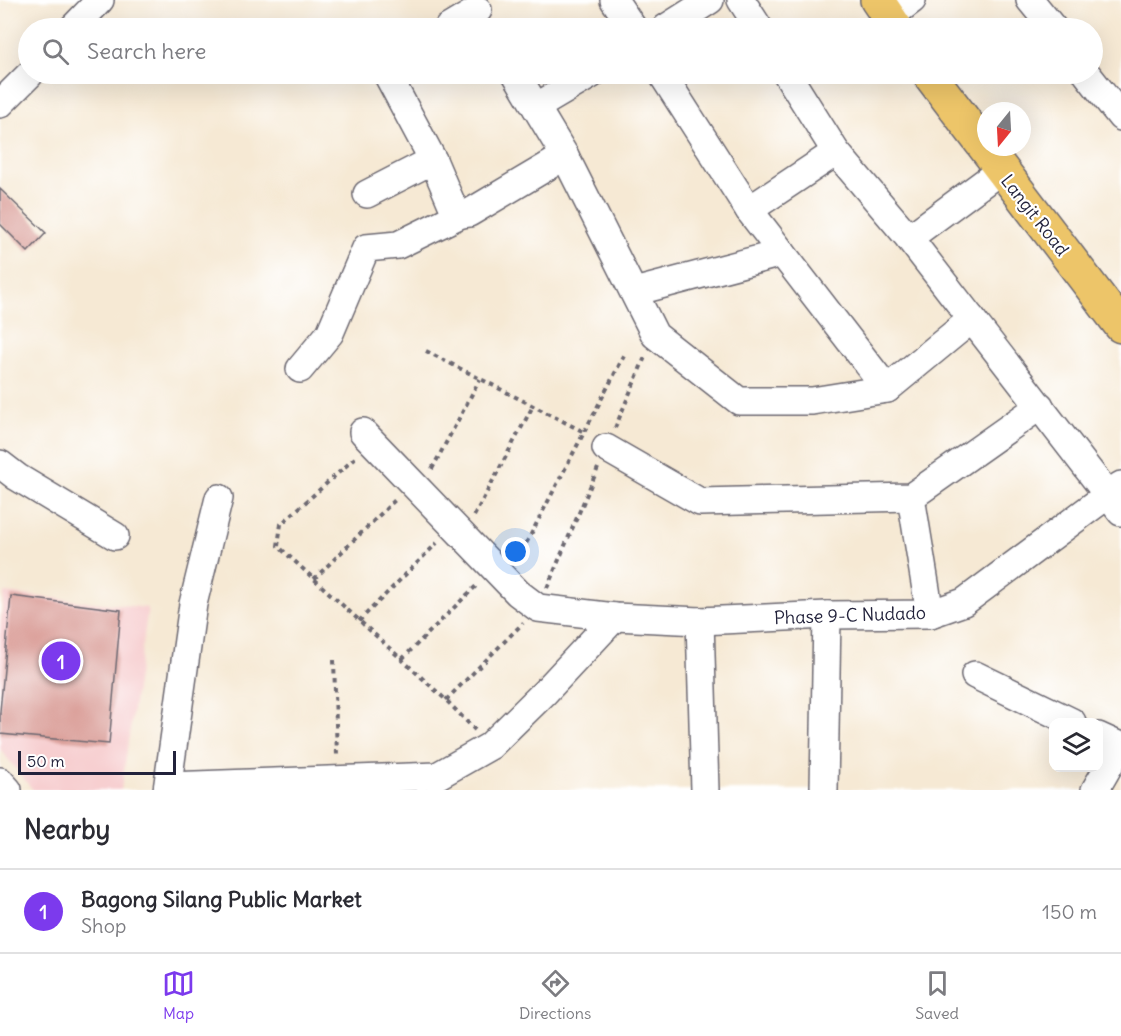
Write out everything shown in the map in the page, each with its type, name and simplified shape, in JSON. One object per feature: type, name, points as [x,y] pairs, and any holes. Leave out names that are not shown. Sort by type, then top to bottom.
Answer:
[{"type":"main road","name":"Langit Road","points":[[936,84],[1121,326]]},
{"type":"street","points":[[614,0],[626,18]]},
{"type":"street","points":[[682,18],[710,0]]},
{"type":"street","points":[[741,0],[753,18]]},
{"type":"street","points":[[1030,0],[1045,18]]},
{"type":"street","points":[[3,94],[18,83]]},
{"type":"street","points":[[392,84],[433,160],[453,207],[461,214]]},
{"type":"street","points":[[522,84],[564,156],[655,335],[739,401],[812,401],[887,389],[972,319]]},
{"type":"street","points":[[536,107],[575,84]]},
{"type":"street","points":[[668,84],[749,210],[887,389]]},
{"type":"street","points":[[793,84],[836,152],[909,238],[1040,406],[1117,497]]},
{"type":"street","points":[[1097,84],[1120,111]]},
{"type":"street","points":[[749,210],[836,152]]},
{"type":"street","points":[[300,369],[330,333],[366,248],[398,245],[461,214],[469,213],[564,156]]},
{"type":"street","points":[[367,194],[433,160]]},
{"type":"street","points":[[909,238],[1000,170]]},
{"type":"street","points":[[634,292],[782,253]]},
{"type":"street","points":[[606,448],[700,502],[911,497],[1040,406]]},
{"type":"street","points":[[368,437],[458,531],[538,608]]},
{"type":"street","points":[[0,464],[115,536]]},
{"type":"street","points":[[911,497],[930,614]]},
{"type":"street","name":"Phase 9-C Nudado","points":[[538,608],[615,617],[700,621],[827,615],[930,614],[964,602],[1117,497]]},
{"type":"street","points":[[219,498],[193,604],[168,788],[437,776],[490,746],[545,692],[615,617]]},
{"type":"street","points":[[824,790],[827,615]]},
{"type":"street","points":[[700,621],[705,790]]},
{"type":"street","points":[[975,675],[1062,718]]},
{"type":"street","points":[[1095,790],[1113,742]]},
{"type":"street","points":[[0,780],[8,790]]},
{"type":"path","points":[[426,351],[584,432]]},
{"type":"path","points":[[402,659],[501,574],[584,432],[626,352]]},
{"type":"path","points":[[314,579],[416,487],[480,379]]},
{"type":"path","points":[[359,621],[458,531],[533,406]]},
{"type":"path","points":[[368,437],[281,524],[278,546],[446,700],[490,746]]},
{"type":"path","points":[[446,700],[538,608]]},
{"type":"path","points":[[334,660],[338,780]]},
{"type":"shaded area","points":[[4,593],[148,608],[121,790],[33,790],[0,749],[0,628]]},
{"type":"building","points":[[0,189],[46,233],[28,252],[0,224]]},
{"type":"building","points":[[11,596],[121,610],[109,744],[0,734],[0,711]]},
{"type":"place","name":"Bagong Silang Public Market","points":[[61,661]]}]
